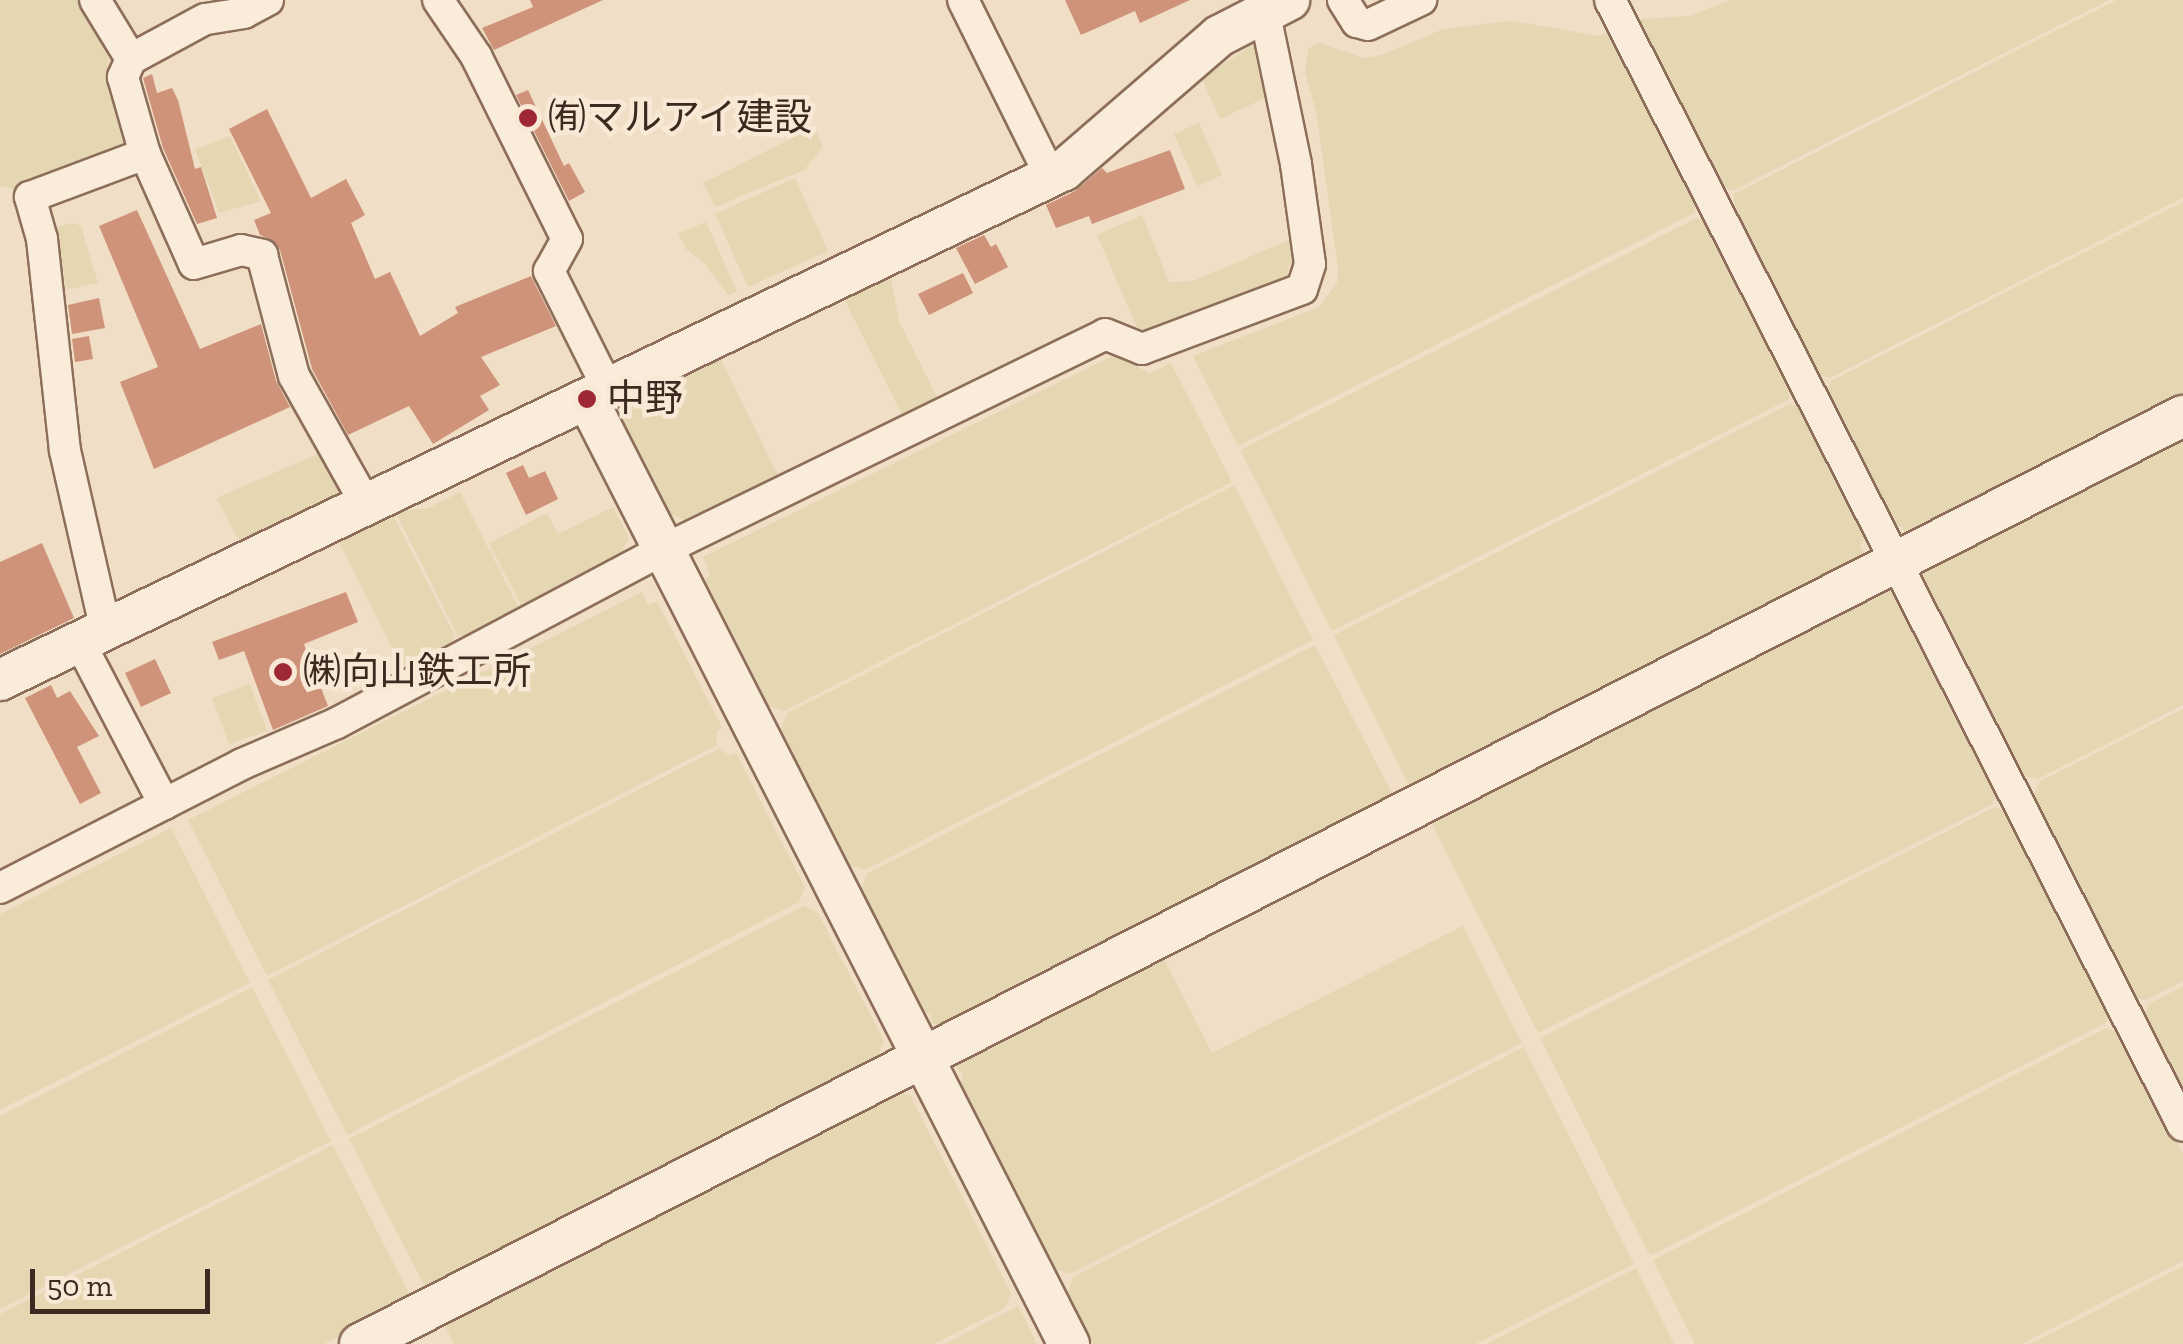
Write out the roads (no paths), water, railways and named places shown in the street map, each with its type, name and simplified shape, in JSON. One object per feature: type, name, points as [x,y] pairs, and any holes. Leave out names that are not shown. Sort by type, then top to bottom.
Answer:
[{"type":"street","points":[[94,0],[131,59]]},
{"type":"street","points":[[268,0],[244,13],[205,18],[131,59],[123,77],[145,154],[194,264],[241,250],[262,256],[294,376],[367,506]]},
{"type":"street","points":[[438,0],[476,56],[567,239],[549,271],[661,552],[1068,1344]]},
{"type":"street","points":[[963,0],[1052,177]]},
{"type":"street","points":[[1344,0],[1357,22],[1368,25],[1422,0]]},
{"type":"street","points":[[1610,0],[2183,1126]]},
{"type":"street","points":[[0,680],[1052,177],[1219,36],[1276,5],[1310,264],[1302,290],[1142,349],[1105,334],[661,552],[337,723],[164,804],[0,888]]},
{"type":"street","points":[[145,154],[30,197],[42,239],[64,451],[93,637],[164,804]]},
{"type":"street","points":[[360,1344],[2183,416]]},
{"type":"place","name":"㈲マルアイ建設","points":[[528,118]]},
{"type":"place","name":"中野","points":[[587,399]]},
{"type":"place","name":"㈱向山鉄工所","points":[[283,672]]}]
